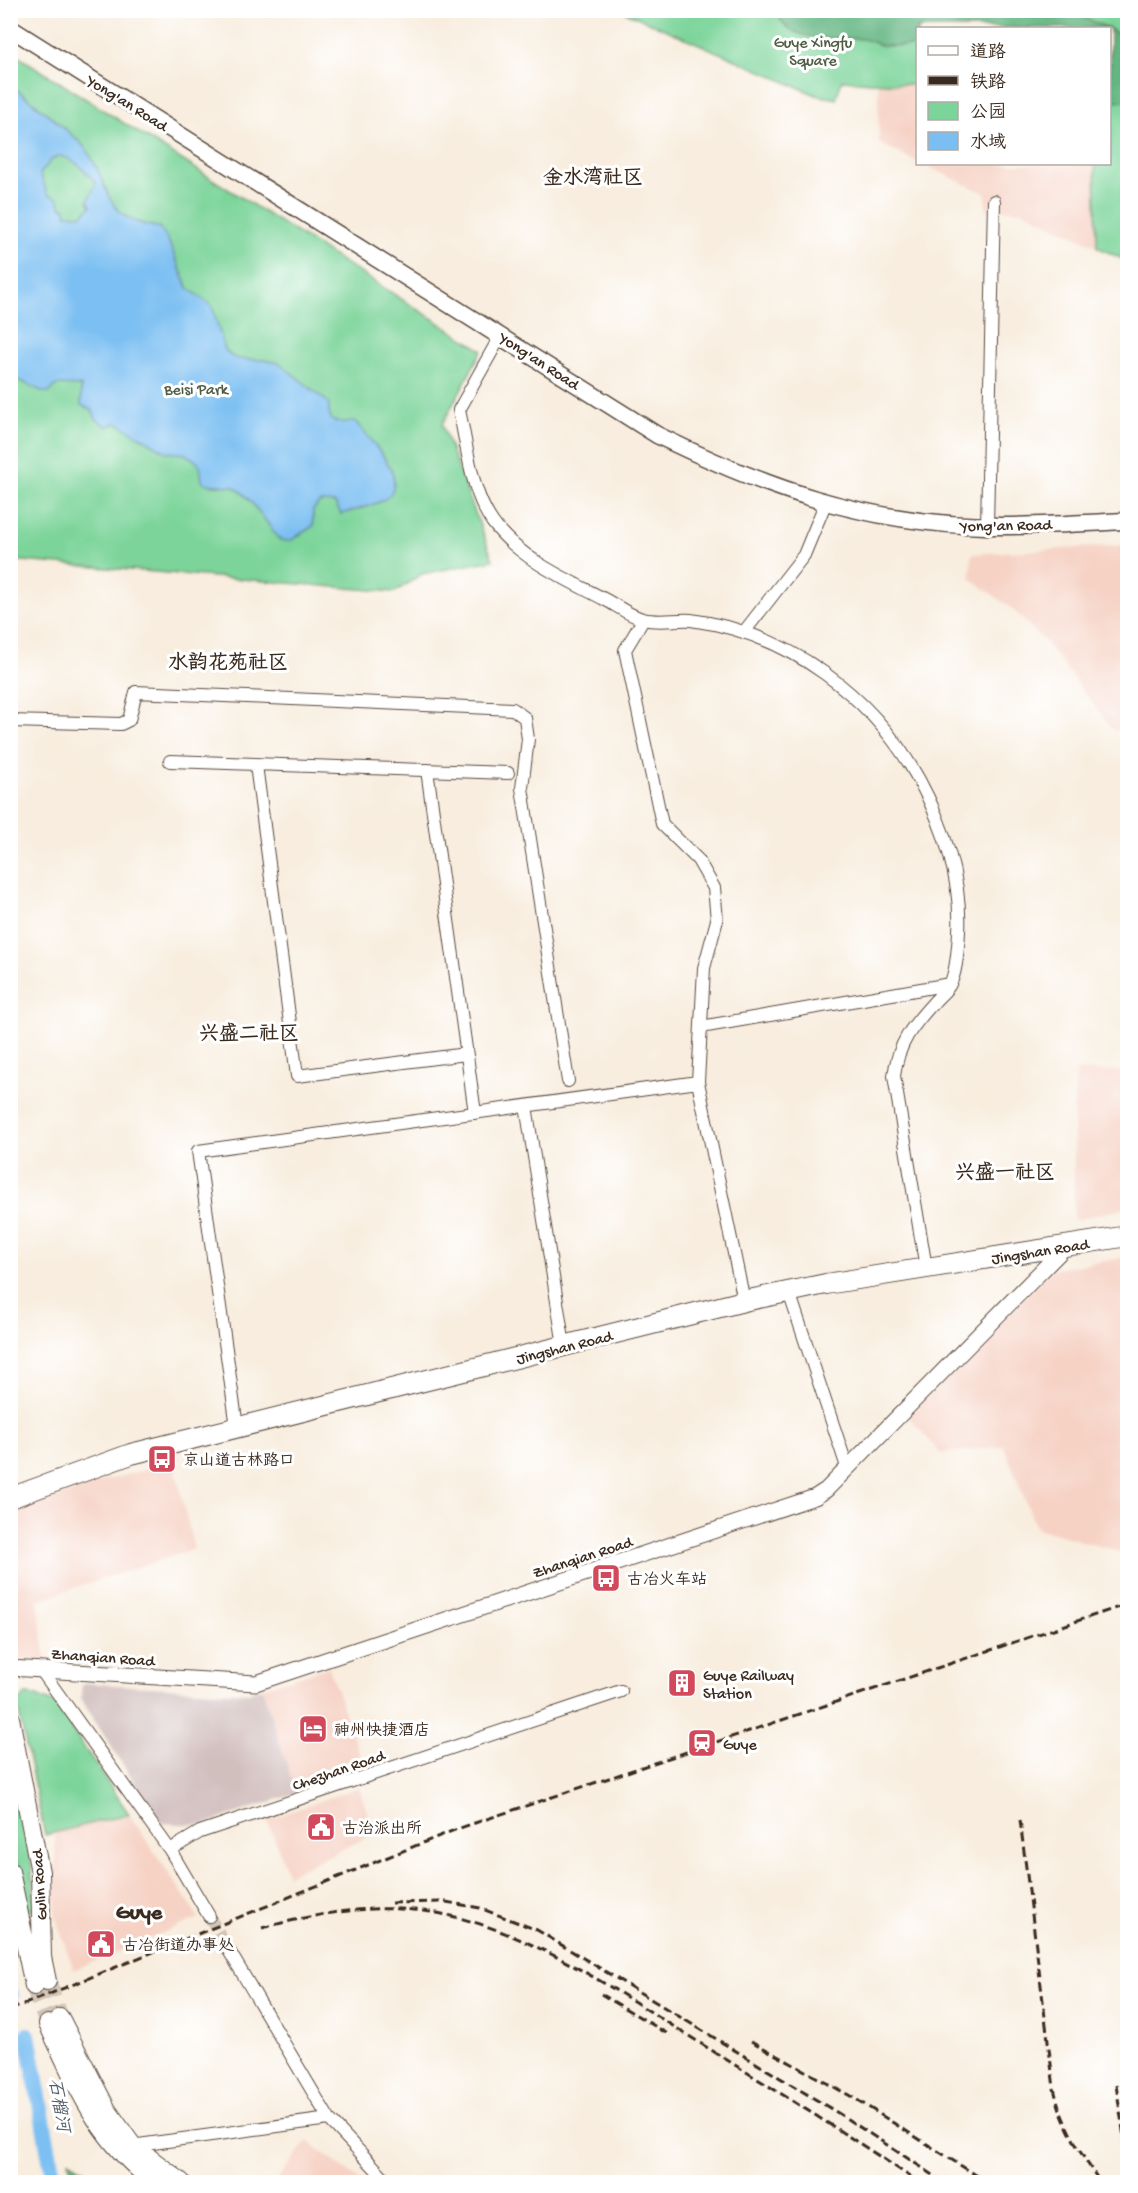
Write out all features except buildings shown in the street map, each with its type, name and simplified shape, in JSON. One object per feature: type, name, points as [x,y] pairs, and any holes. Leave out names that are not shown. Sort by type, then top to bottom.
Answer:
[{"type":"highway","name":"Jingshan Road","points":[[10,1498],[131,1454],[744,1301],[927,1268],[1128,1236]]},
{"type":"main road","name":"Yong'an Road","points":[[10,28],[657,435],[725,468],[825,504],[879,516],[987,526],[1128,521]]},
{"type":"main road","name":"Gulin Road","points":[[10,1718],[40,1872],[41,1983],[10,1871]]},
{"type":"main road","points":[[54,2021],[107,2110],[124,2147],[128,2162],[154,2182]]},
{"type":"main road","points":[[124,2147],[181,2182]]},
{"type":"street","points":[[987,526],[994,201]]},
{"type":"street","points":[[501,335],[459,410],[477,494],[495,526],[529,559],[643,620],[690,620],[744,632],[801,656],[842,685],[870,712],[904,753],[933,809],[947,848],[956,889],[959,931],[951,984],[907,1031],[897,1054],[894,1076],[927,1268]]},
{"type":"street","points":[[744,632],[804,555],[825,504]]},
{"type":"street","points":[[643,620],[625,651],[662,824],[698,860],[714,888],[717,920],[704,968],[698,1082],[744,1301]]},
{"type":"street","points":[[10,721],[121,724],[129,720],[136,692],[513,709],[525,718],[528,739],[522,788],[568,1081]]},
{"type":"street","points":[[170,761],[508,773]]},
{"type":"street","points":[[256,765],[297,1076],[466,1054]]},
{"type":"street","points":[[427,771],[475,1113]]},
{"type":"street","points":[[701,1027],[951,984]]},
{"type":"street","points":[[237,1427],[198,1151],[698,1082]]},
{"type":"street","points":[[526,1106],[564,1346]]},
{"type":"street","name":"Zhanqian Road","points":[[10,1668],[256,1683],[815,1497],[826,1490],[1066,1245]]},
{"type":"street","points":[[789,1292],[847,1467]]},
{"type":"street","points":[[41,1670],[170,1850],[209,1916]]},
{"type":"street","name":"Chezhan Road","points":[[170,1850],[200,1833],[621,1691]]},
{"type":"street","points":[[228,1948],[329,2119],[388,2182]]},
{"type":"street","points":[[124,2147],[329,2119]]},
{"type":"shaded area","points":[[878,83],[916,85],[916,162],[879,143]]},
{"type":"shaded area","points":[[924,165],[1110,165],[1127,261],[1023,211],[986,209],[986,194]]},
{"type":"shaded area","points":[[1127,545],[1127,730],[1113,730],[1046,642],[1011,608],[970,578],[972,554]]},
{"type":"shaded area","points":[[1077,1071],[1127,1071],[1128,1208],[1074,1220],[1074,1099]]},
{"type":"shaded area","points":[[1127,1257],[1127,1554],[1036,1528],[1004,1446],[941,1454],[908,1416],[1051,1270]]},
{"type":"shaded area","points":[[174,1462],[194,1549],[38,1600],[46,1663],[18,1660],[11,1638],[10,1514],[107,1480]]},
{"type":"shaded area","name":"神州快捷酒店","points":[[329,1667],[365,1770],[296,1793],[262,1688]]},
{"type":"shaded area","points":[[82,1683],[247,1693],[262,1688],[296,1793],[202,1825],[160,1823],[81,1699]]},
{"type":"shaded area","name":"古治派出所","points":[[359,1787],[374,1834],[288,1875],[267,1820]]},
{"type":"shaded area","points":[[129,1814],[199,1918],[74,1970],[55,1917],[55,1832]]},
{"type":"shaded area","points":[[307,2141],[362,2182],[275,2182]]},
{"type":"green space","points":[[932,10],[946,19],[962,11],[1057,11],[1077,15],[1106,27],[916,27],[916,46],[889,46],[855,38],[803,35],[792,31],[783,23],[776,11]]},
{"type":"green space","name":"Guye Xingfu Square","points":[[623,11],[1127,11],[1127,261],[1097,247],[1095,165],[1111,165],[1111,27],[916,27],[916,85],[842,80],[836,99],[816,95]]},
{"type":"green space","points":[[1111,30],[1127,40],[1127,101],[1111,102]]},
{"type":"green space","name":"Beisi Park","points":[[10,51],[482,350],[442,425],[493,560],[422,574],[395,592],[11,560]]},
{"type":"green space","points":[[25,1695],[37,1696],[55,1704],[129,1814],[45,1835],[17,1703]]},
{"type":"green space","points":[[10,1749],[30,1849],[35,1907],[30,1911],[25,1907],[11,1832]]},
{"type":"green space","points":[[69,2161],[104,2182],[72,2182]]},
{"type":"water","points":[[11,86],[50,116],[85,148],[117,209],[126,217],[140,223],[159,227],[168,240],[188,288],[212,306],[225,350],[238,359],[279,363],[329,403],[332,420],[336,422],[355,421],[378,448],[391,470],[394,481],[392,491],[385,499],[341,514],[335,503],[320,502],[313,510],[313,526],[290,541],[280,540],[240,491],[234,487],[202,481],[200,466],[195,460],[185,454],[166,452],[116,422],[107,427],[96,419],[92,410],[81,405],[81,386],[56,385],[50,392],[44,392],[14,378],[10,362]],"holes":[[[58,156],[79,166],[96,183],[88,201],[91,206],[82,215],[67,214],[66,208],[61,207],[58,198],[48,195],[40,174],[51,160]]]},
{"type":"waterway","name":"石榴河","points":[[28,2035],[54,2182]]},
{"type":"tunnel","points":[[209,1916],[228,1949]]},
{"type":"tunnel","points":[[47,1981],[60,2018]]},
{"type":"tunnel","points":[[34,1986],[48,2024]]},
{"type":"railway","points":[[10,2010],[457,1829],[1128,1604]]},
{"type":"railway","points":[[1020,1820],[1054,2088],[1067,2126],[1100,2182]]},
{"type":"railway","points":[[391,1903],[446,1902],[480,1908],[537,1930],[838,2113],[944,2182]]},
{"type":"railway","points":[[262,1928],[302,1918],[342,1912],[403,1909],[459,1918],[496,1930],[567,1962],[602,1982],[918,2182]]},
{"type":"railway","points":[[601,1994],[668,2034]]},
{"type":"railway","points":[[751,2041],[854,2098],[987,2182]]},
{"type":"railway","points":[[1116,2085],[1128,2163]]},
{"type":"place","name":"京山道古林路口","points":[[162,1459]]},
{"type":"place","name":"古冶火车站","points":[[606,1578]]},
{"type":"place","name":"Guye Railway Station","points":[[682,1683]]},
{"type":"place","name":"神州快捷酒店","points":[[313,1729]]},
{"type":"place","name":"Guye","points":[[702,1743]]},
{"type":"place","name":"古治派出所","points":[[321,1827]]},
{"type":"place","name":"古冶街道办事处","points":[[101,1944]]},
{"type":"district","name":"金水湾社区","points":[[593,176]]},
{"type":"district","name":"水韵花苑社区","points":[[228,661]]},
{"type":"district","name":"兴盛二社区","points":[[249,1032]]},
{"type":"district","name":"兴盛一社区","points":[[1005,1171]]},
{"type":"district","name":"Guye","points":[[139,1910]]}]
